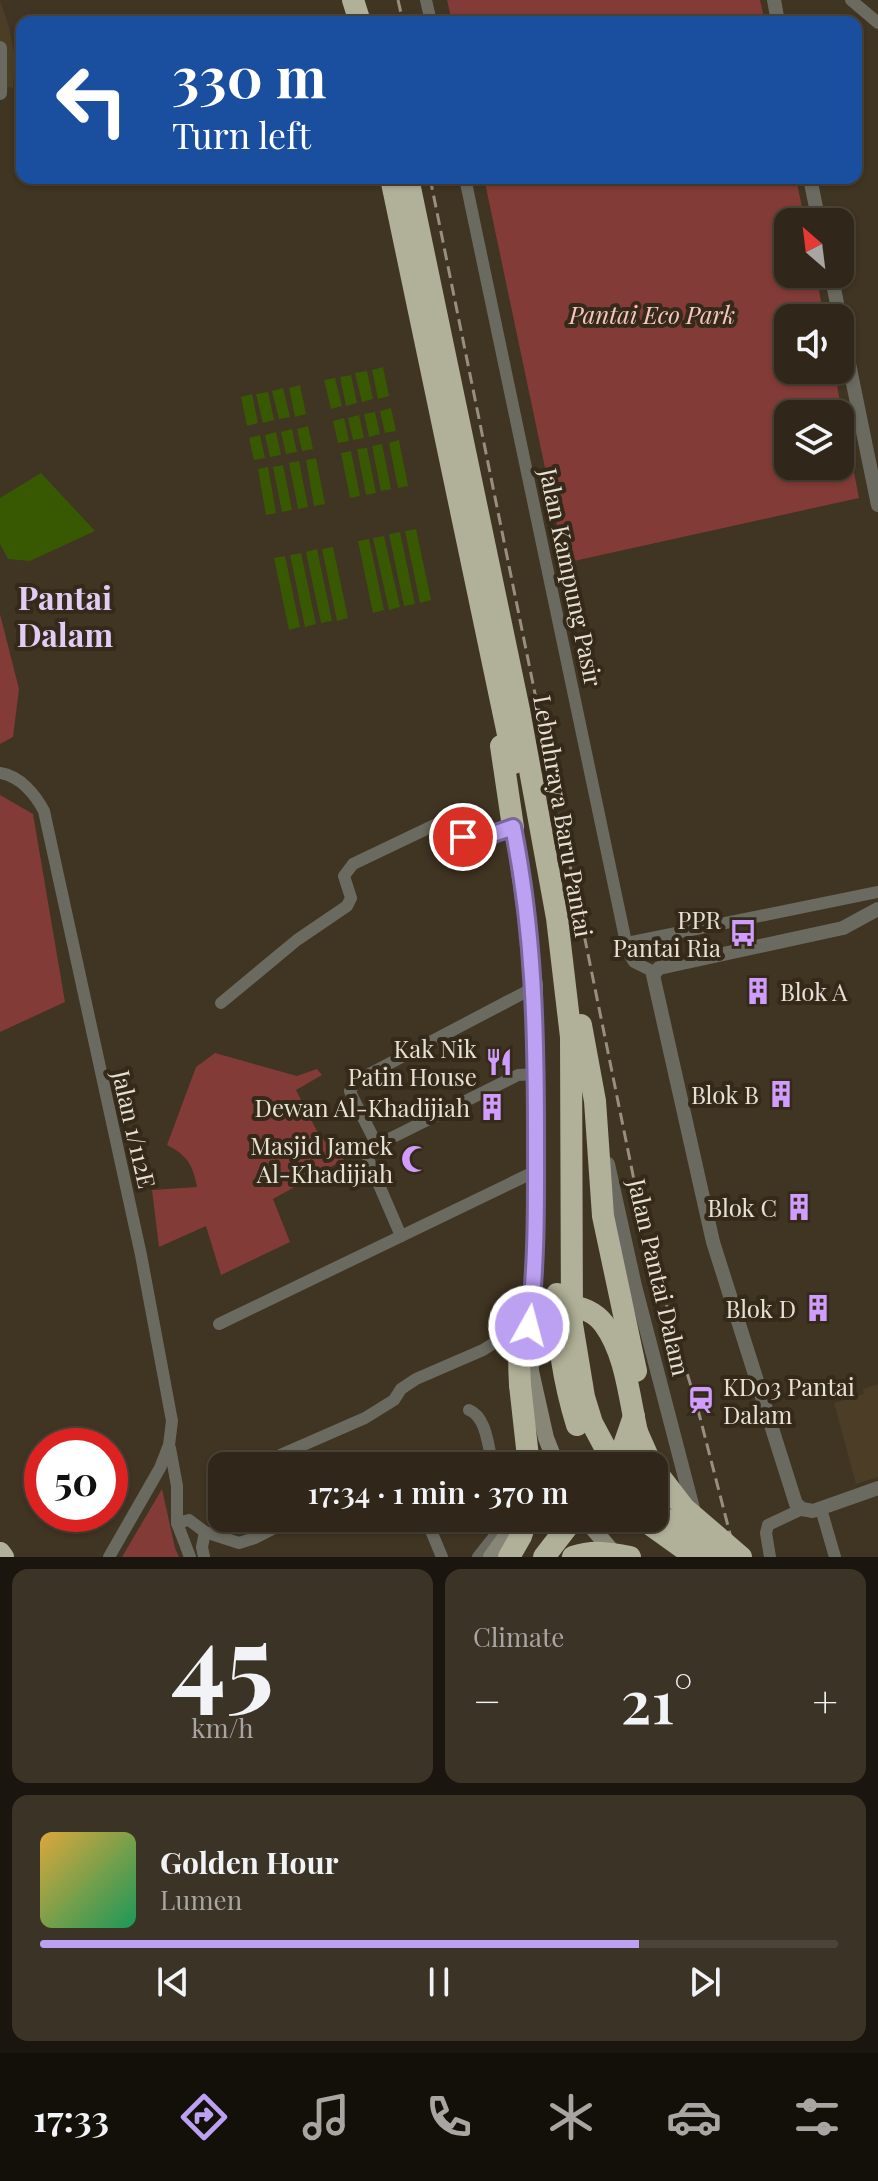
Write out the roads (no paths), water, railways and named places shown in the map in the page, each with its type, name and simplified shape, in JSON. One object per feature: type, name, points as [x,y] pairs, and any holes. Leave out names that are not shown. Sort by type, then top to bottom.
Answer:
[{"type":"highway","name":"Lebuhraya Baru Pantai","points":[[392,184],[496,673],[538,889],[558,1042],[557,1325],[568,1395],[590,1452]]},
{"type":"highway","name":"Lebuhraya Baru Pantai","points":[[409,184],[519,710],[557,918],[571,1037],[572,1324],[584,1397],[606,1452]]},
{"type":"highway","points":[[496,673],[498,715],[513,827]]},
{"type":"highway","points":[[565,982],[579,1012],[595,1101],[607,1244],[638,1386],[631,1431],[620,1452]]},
{"type":"highway","points":[[527,1452],[520,1385],[520,1349],[529,1322],[539,1313],[565,1306],[586,1309],[595,1314],[613,1340],[621,1360],[637,1432],[646,1452]]},
{"type":"highway","points":[[668,1487],[684,1508],[741,1557]]},
{"type":"highway","points":[[668,1521],[730,1557]]},
{"type":"highway","points":[[509,1557],[522,1532]]},
{"type":"highway","points":[[544,1557],[563,1532]]},
{"type":"highway","points":[[661,1532],[695,1555]]},
{"type":"highway","points":[[573,1557],[588,1552],[607,1552],[630,1557]]},
{"type":"main road","points":[[513,827],[535,987],[536,1265],[529,1326],[534,1393],[552,1452]]},
{"type":"main road","points":[[542,1452],[546,1438]]},
{"type":"main road","points":[[491,1557],[509,1532]]},
{"type":"main road","points":[[596,1532],[617,1557]]},
{"type":"main road","points":[[0,1541],[11,1557]]},
{"type":"street","points":[[851,0],[878,23]]},
{"type":"street","points":[[0,48],[0,93]]},
{"type":"street","name":"Jalan Kampung Pasir","points":[[466,184],[627,943],[634,962],[654,972]]},
{"type":"street","points":[[811,184],[816,208]]},
{"type":"street","points":[[853,384],[878,505]]},
{"type":"street","name":"Jalan 1/112E","points":[[3,774],[29,790],[44,811],[164,1369],[172,1421],[169,1445],[160,1468],[109,1557]]},
{"type":"street","points":[[221,1003],[297,940],[347,906],[351,898],[344,878],[353,864],[441,822],[452,825],[467,841],[513,827]]},
{"type":"street","points":[[627,943],[878,892]]},
{"type":"street","points":[[802,1509],[793,1496],[713,1242],[654,972],[659,968],[843,928],[878,909]]},
{"type":"street","points":[[377,1145],[350,1091],[356,1081],[535,987]]},
{"type":"street","points":[[401,1236],[368,1157],[377,1145],[518,1075],[536,1074]]},
{"type":"street","name":"Jalan Pantai Dalam","points":[[595,1101],[695,1555]]},
{"type":"street","points":[[219,1324],[536,1171]]},
{"type":"street","points":[[287,1452],[365,1418],[394,1400],[401,1389],[416,1379],[529,1326]]},
{"type":"street","points":[[469,1410],[481,1420],[489,1452]]},
{"type":"street","points":[[169,1445],[177,1486],[177,1523],[190,1557]]},
{"type":"street","points":[[770,1557],[766,1533],[768,1525],[802,1509],[821,1509],[878,1488]]},
{"type":"street","name":"Jalan 1/112E","points":[[100,1557],[139,1505]]},
{"type":"street","points":[[821,1509],[835,1557]]},
{"type":"street","points":[[177,1523],[189,1520],[205,1532],[232,1542],[246,1542],[266,1532]]},
{"type":"street","points":[[204,1557],[205,1532]]},
{"type":"street","points":[[432,1532],[442,1557]]},
{"type":"street","points":[[478,1557],[498,1532]]},
{"type":"railway","points":[[398,0],[402,16]]},
{"type":"railway","points":[[431,184],[645,1234],[697,1406],[736,1557]]},
{"type":"place","name":"PPR Pantai Ria","points":[[743,933]]},
{"type":"place","name":"Blok A","points":[[758,991]]},
{"type":"place","name":"Kak Nik Patin House","points":[[499,1062]]},
{"type":"place","name":"Blok B","points":[[781,1094]]},
{"type":"place","name":"Dewan Al-Khadijiah","points":[[492,1107]]},
{"type":"place","name":"Masjid Jamek Al-Khadijiah","points":[[415,1159]]},
{"type":"place","name":"Blok C","points":[[799,1207]]},
{"type":"place","name":"Blok D","points":[[818,1308]]},
{"type":"place","name":"KD03 Pantai Dalam","points":[[701,1400]]},
{"type":"district","name":"Pantai Dalam","points":[[65,614]]},
{"type":"park label","name":"Pantai Eco Park","points":[[652,314]]}]
